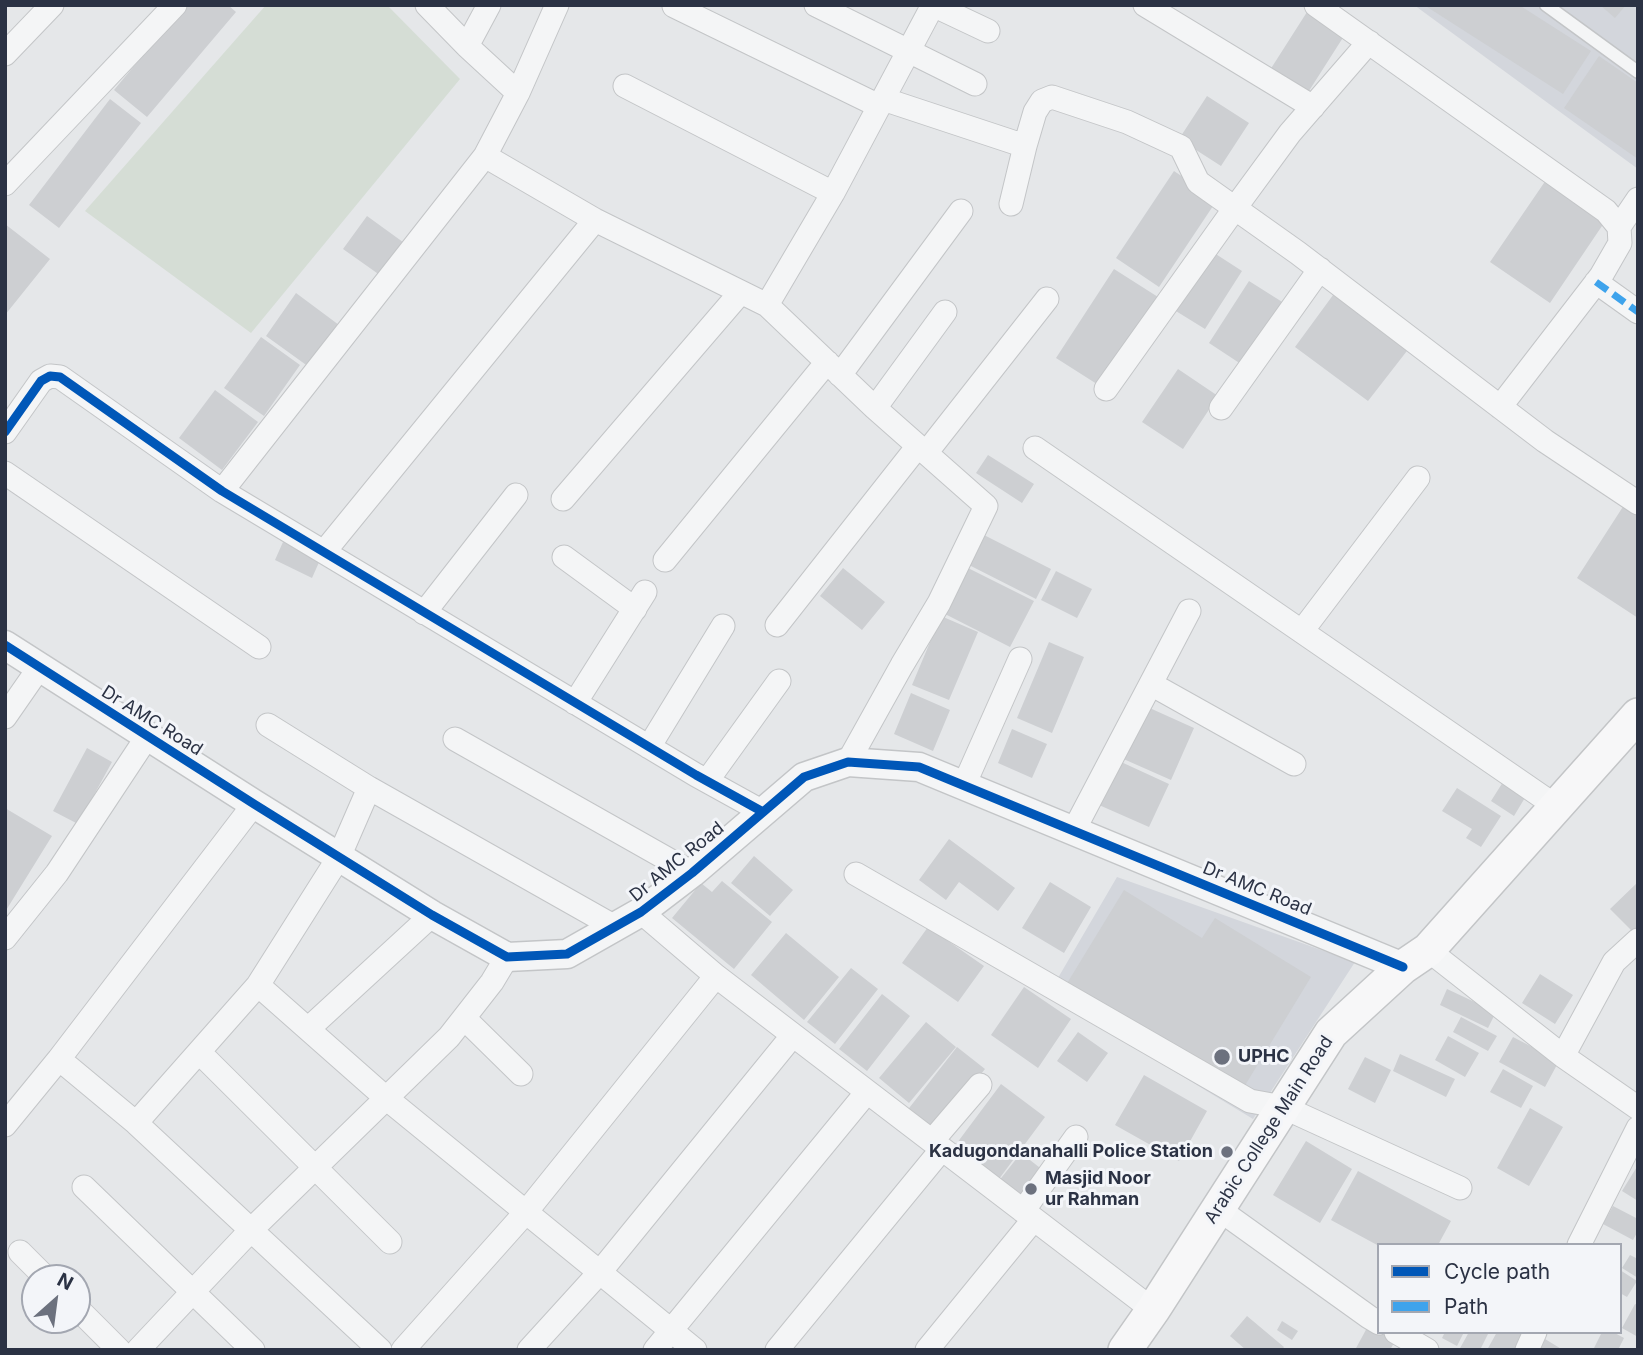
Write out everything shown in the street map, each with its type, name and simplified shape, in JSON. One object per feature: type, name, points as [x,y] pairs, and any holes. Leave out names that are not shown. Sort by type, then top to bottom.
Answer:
[{"type":"main road","name":"Arabic College Main Road","points":[[1125,1350],[1331,1033],[1415,958],[1557,807],[1638,715]]},
{"type":"street","points":[[5,54],[52,5]]},
{"type":"street","points":[[5,184],[175,5]]},
{"type":"street","points":[[427,5],[518,93]]},
{"type":"street","points":[[467,46],[489,5]]},
{"type":"street","points":[[222,491],[485,156],[518,93],[557,5]]},
{"type":"street","points":[[816,5],[975,84]]},
{"type":"street","points":[[767,306],[833,193],[933,5],[988,31]]},
{"type":"street","points":[[1145,5],[1313,107]]},
{"type":"street","points":[[1316,5],[1606,211],[1619,226],[1620,243],[1597,282],[1500,407]]},
{"type":"street","points":[[674,6],[881,102],[1025,146]]},
{"type":"street","points":[[1106,389],[1290,133],[1369,42]]},
{"type":"street","points":[[625,86],[833,193]]},
{"type":"street","points":[[1011,204],[1035,112],[1042,101],[1052,97],[1127,122],[1181,147],[1198,182],[1320,269],[1545,441],[1638,503]]},
{"type":"street","points":[[485,156],[595,220],[767,306],[875,408],[986,506],[939,603],[848,762]]},
{"type":"street","points":[[1619,226],[1638,199]]},
{"type":"street","points":[[665,560],[834,369],[961,211]]},
{"type":"street","points":[[324,552],[595,220]]},
{"type":"street","points":[[1221,408],[1320,269]]},
{"type":"street","points":[[1597,282],[1638,312]]},
{"type":"street","points":[[564,499],[740,293]]},
{"type":"street","points":[[777,625],[1047,299]]},
{"type":"street","points":[[875,408],[944,312]]},
{"type":"street","points":[[5,432],[41,381],[50,376],[60,377],[222,491],[649,747],[763,812]]},
{"type":"street","points":[[1035,447],[1557,807]]},
{"type":"street","points":[[5,473],[260,647]]},
{"type":"street","points":[[1302,631],[1418,478]]},
{"type":"street","points":[[424,613],[516,495]]},
{"type":"street","points":[[564,557],[640,601],[575,703]]},
{"type":"street","points":[[1074,830],[1189,611]]},
{"type":"street","points":[[649,747],[723,626]]},
{"type":"street","name":"Dr AMC Road","points":[[5,645],[432,915],[507,957],[567,954],[615,927],[641,912],[692,873],[804,777],[848,762],[919,767],[1074,830],[1415,958]]},
{"type":"street","points":[[964,785],[1020,659]]},
{"type":"street","points":[[5,717],[39,668]]},
{"type":"street","points":[[707,781],[779,681]]},
{"type":"street","points":[[1151,684],[1294,764]]},
{"type":"street","points":[[268,725],[369,788],[615,927]]},
{"type":"street","points":[[5,938],[57,873],[148,737]]},
{"type":"street","points":[[455,739],[692,873]]},
{"type":"street","points":[[136,1124],[258,985],[339,857],[369,788]]},
{"type":"street","points":[[5,1125],[59,1059],[254,804]]},
{"type":"street","points":[[856,874],[1250,1101],[1283,1107],[1460,1188]]},
{"type":"street","points":[[641,912],[716,976],[1153,1310]]},
{"type":"street","points":[[308,1029],[432,915]]},
{"type":"street","points":[[1563,1056],[1614,962],[1638,940]]},
{"type":"street","points":[[138,1350],[251,1230],[449,1037],[492,982],[507,957]]},
{"type":"street","points":[[1415,958],[1638,1108]]},
{"type":"street","points":[[402,1350],[526,1212],[716,976]]},
{"type":"street","points":[[258,985],[386,1098],[695,1350]]},
{"type":"street","points":[[464,1018],[521,1074]]},
{"type":"street","points":[[529,1350],[600,1272],[793,1035]]},
{"type":"street","points":[[199,1052],[390,1242]]},
{"type":"street","points":[[59,1059],[136,1124],[374,1348]]},
{"type":"street","points":[[777,1350],[937,1145],[980,1085]]},
{"type":"street","points":[[655,1350],[867,1092]]},
{"type":"street","points":[[1580,1243],[1638,1128]]},
{"type":"street","points":[[927,1350],[1029,1215],[1076,1137]]},
{"type":"street","points":[[85,1187],[253,1350]]},
{"type":"street","points":[[1217,1209],[1377,1322]]},
{"type":"street","points":[[20,1252],[32,1264]]},
{"type":"street","points":[[91,1322],[119,1350]]},
{"type":"street","points":[[1399,1334],[1427,1350]]},
{"type":"street","points":[[1527,1350],[1534,1334]]},
{"type":"lane","points":[[1546,5],[1638,72]]},
{"type":"shaded area","points":[[266,5],[387,5],[460,79],[251,333],[85,211]]},
{"type":"shaded area","points":[[1414,5],[1638,5],[1638,169]]},
{"type":"shaded area","name":"UPHC","points":[[1117,877],[1355,962],[1253,1119],[1048,995]]},
{"type":"building","points":[[185,5],[228,5],[236,12],[147,117],[114,90]]},
{"type":"building","points":[[1424,5],[1519,5],[1591,51],[1563,94]]},
{"type":"building","points":[[1600,5],[1626,5],[1615,18]]},
{"type":"building","points":[[1307,12],[1344,36],[1307,94],[1270,70]]},
{"type":"building","points":[[1599,56],[1638,83],[1638,159],[1564,108]]},
{"type":"building","points":[[1207,96],[1249,123],[1221,166],[1179,139]]},
{"type":"building","points":[[110,99],[141,123],[59,228],[29,205]]},
{"type":"building","points":[[1174,171],[1217,200],[1159,287],[1116,258]]},
{"type":"building","points":[[1546,180],[1606,220],[1550,303],[1490,262]]},
{"type":"building","points":[[367,216],[407,245],[384,278],[343,249]]},
{"type":"building","points":[[5,224],[50,259],[5,315]]},
{"type":"building","points":[[1208,249],[1242,271],[1205,329],[1171,308]]},
{"type":"building","points":[[1114,269],[1158,297],[1100,386],[1056,358]]},
{"type":"building","points":[[1249,281],[1287,305],[1247,368],[1209,343]]},
{"type":"building","points":[[1336,291],[1410,347],[1368,401],[1295,347]]},
{"type":"building","points":[[296,293],[339,325],[309,367],[266,336]]},
{"type":"building","points":[[261,337],[300,365],[264,416],[224,388]]},
{"type":"building","points":[[1178,369],[1218,396],[1183,449],[1142,422]]},
{"type":"building","points":[[215,390],[258,422],[222,470],[179,438]]},
{"type":"building","points":[[988,455],[1034,484],[1022,503],[976,473]]},
{"type":"building","points":[[1626,502],[1638,510],[1638,618],[1577,578]]},
{"type":"building","points":[[984,535],[1051,569],[1036,599],[969,565]]},
{"type":"building","points":[[283,542],[320,560],[312,578],[275,560]]},
{"type":"building","points":[[843,568],[885,602],[862,630],[820,596]]},
{"type":"building","points":[[968,568],[1034,601],[1010,647],[945,614]]},
{"type":"building","points":[[1056,571],[1092,589],[1077,618],[1041,600]]},
{"type":"building","points":[[941,616],[978,632],[949,700],[912,685]]},
{"type":"building","points":[[1049,642],[1084,657],[1052,733],[1017,718]]},
{"type":"building","points":[[911,693],[950,710],[933,751],[894,734]]},
{"type":"building","points":[[1143,705],[1194,728],[1171,780],[1119,757]]},
{"type":"building","points":[[1012,729],[1047,744],[1032,778],[998,763]]},
{"type":"building","points":[[87,748],[112,762],[78,824],[53,811]]},
{"type":"building","points":[[1119,761],[1169,784],[1149,827],[1099,805]]},
{"type":"building","points":[[1503,782],[1526,796],[1514,816],[1491,801]]},
{"type":"building","points":[[1457,788],[1501,816],[1481,847],[1466,838],[1472,829],[1442,811]]},
{"type":"building","points":[[5,808],[52,836],[5,912]]},
{"type":"building","points":[[949,839],[1015,888],[998,911],[959,882],[946,900],[919,880]]},
{"type":"building","points":[[754,856],[793,890],[770,916],[731,883]]},
{"type":"building","points":[[722,881],[772,922],[734,969],[672,918],[701,883],[712,892]]},
{"type":"building","points":[[1050,882],[1091,907],[1064,953],[1022,928]]},
{"type":"building","points":[[1638,882],[1638,937],[1610,909]]},
{"type":"building","name":"UPHC","points":[[1124,890],[1202,938],[1215,918],[1311,977],[1241,1092],[1066,985]]},
{"type":"building","points":[[928,927],[984,966],[958,1002],[902,963]]},
{"type":"building","points":[[786,933],[839,977],[804,1020],[751,975]]},
{"type":"building","points":[[851,968],[878,989],[835,1044],[807,1022]]},
{"type":"building","points":[[1540,974],[1573,995],[1555,1024],[1522,1003]]},
{"type":"building","points":[[1024,987],[1071,1019],[1038,1068],[991,1035]]},
{"type":"building","points":[[1447,989],[1496,1012],[1488,1028],[1440,1005]]},
{"type":"building","points":[[882,994],[910,1016],[867,1071],[839,1049]]},
{"type":"building","points":[[1461,1017],[1497,1036],[1488,1051],[1453,1032]]},
{"type":"building","points":[[926,1022],[956,1047],[909,1103],[879,1078]]},
{"type":"building","points":[[1078,1032],[1108,1053],[1087,1082],[1057,1061]]},
{"type":"building","points":[[1448,1036],[1479,1053],[1465,1077],[1435,1060]]},
{"type":"building","points":[[1513,1037],[1559,1061],[1545,1087],[1499,1062]]},
{"type":"building","points":[[957,1047],[985,1069],[934,1133],[906,1112]]},
{"type":"building","points":[[1400,1054],[1455,1079],[1446,1097],[1393,1071]]},
{"type":"building","points":[[1365,1057],[1391,1070],[1375,1103],[1348,1089]]},
{"type":"building","points":[[1503,1069],[1533,1086],[1521,1108],[1490,1092]]},
{"type":"building","points":[[1144,1075],[1207,1111],[1179,1161],[1115,1125]]},
{"type":"building","points":[[1001,1084],[1045,1117],[999,1179],[954,1147]]},
{"type":"building","points":[[1530,1108],[1563,1127],[1529,1186],[1497,1168]]},
{"type":"building","points":[[1306,1141],[1352,1169],[1320,1223],[1273,1195]]},
{"type":"building","points":[[1021,1153],[1044,1171],[1022,1200],[998,1182]]},
{"type":"building","points":[[1638,1165],[1638,1201],[1622,1191]]},
{"type":"building","points":[[1358,1171],[1451,1221],[1439,1243],[1377,1245],[1331,1220]]},
{"type":"building","points":[[1613,1206],[1638,1219],[1638,1231],[1633,1240],[1603,1224]]},
{"type":"building","points":[[1630,1255],[1638,1259],[1638,1278],[1622,1268]]},
{"type":"building","points":[[1622,1271],[1637,1281],[1627,1297],[1622,1294]]},
{"type":"building","points":[[1635,1304],[1638,1305],[1638,1337],[1622,1328]]},
{"type":"building","points":[[1247,1316],[1284,1347],[1282,1350],[1246,1350],[1230,1336]]},
{"type":"building","points":[[1282,1321],[1298,1331],[1292,1340],[1277,1330]]},
{"type":"building","points":[[1368,1326],[1377,1331],[1377,1334],[1395,1341],[1390,1350],[1355,1350]]},
{"type":"building","points":[[1444,1334],[1463,1334],[1457,1346],[1442,1338]]},
{"type":"building","points":[[1468,1334],[1488,1334],[1480,1350],[1459,1350]]},
{"type":"building","points":[[1496,1334],[1529,1334],[1520,1350],[1487,1350]]},
{"type":"building","points":[[1601,1334],[1617,1334],[1624,1338],[1618,1350],[1593,1350]]},
{"type":"building","points":[[1545,1339],[1563,1350],[1539,1350]]},
{"type":"marked path","points":[[1596,282],[1638,312]]},
{"type":"cycle path","points":[[5,432],[41,381],[50,376],[60,377],[222,491],[696,775],[763,812]]},
{"type":"cycle path","points":[[5,645],[432,915],[507,957],[567,954],[641,912],[692,873],[804,777],[848,762],[919,767],[1403,967]]},
{"type":"place","name":"UPHC","points":[[1222,1057]]},
{"type":"place","name":"Kadugondanahalli Police Station","points":[[1227,1152]]},
{"type":"place","name":"Masjid Noor ur Rahman","points":[[1031,1189]]}]
